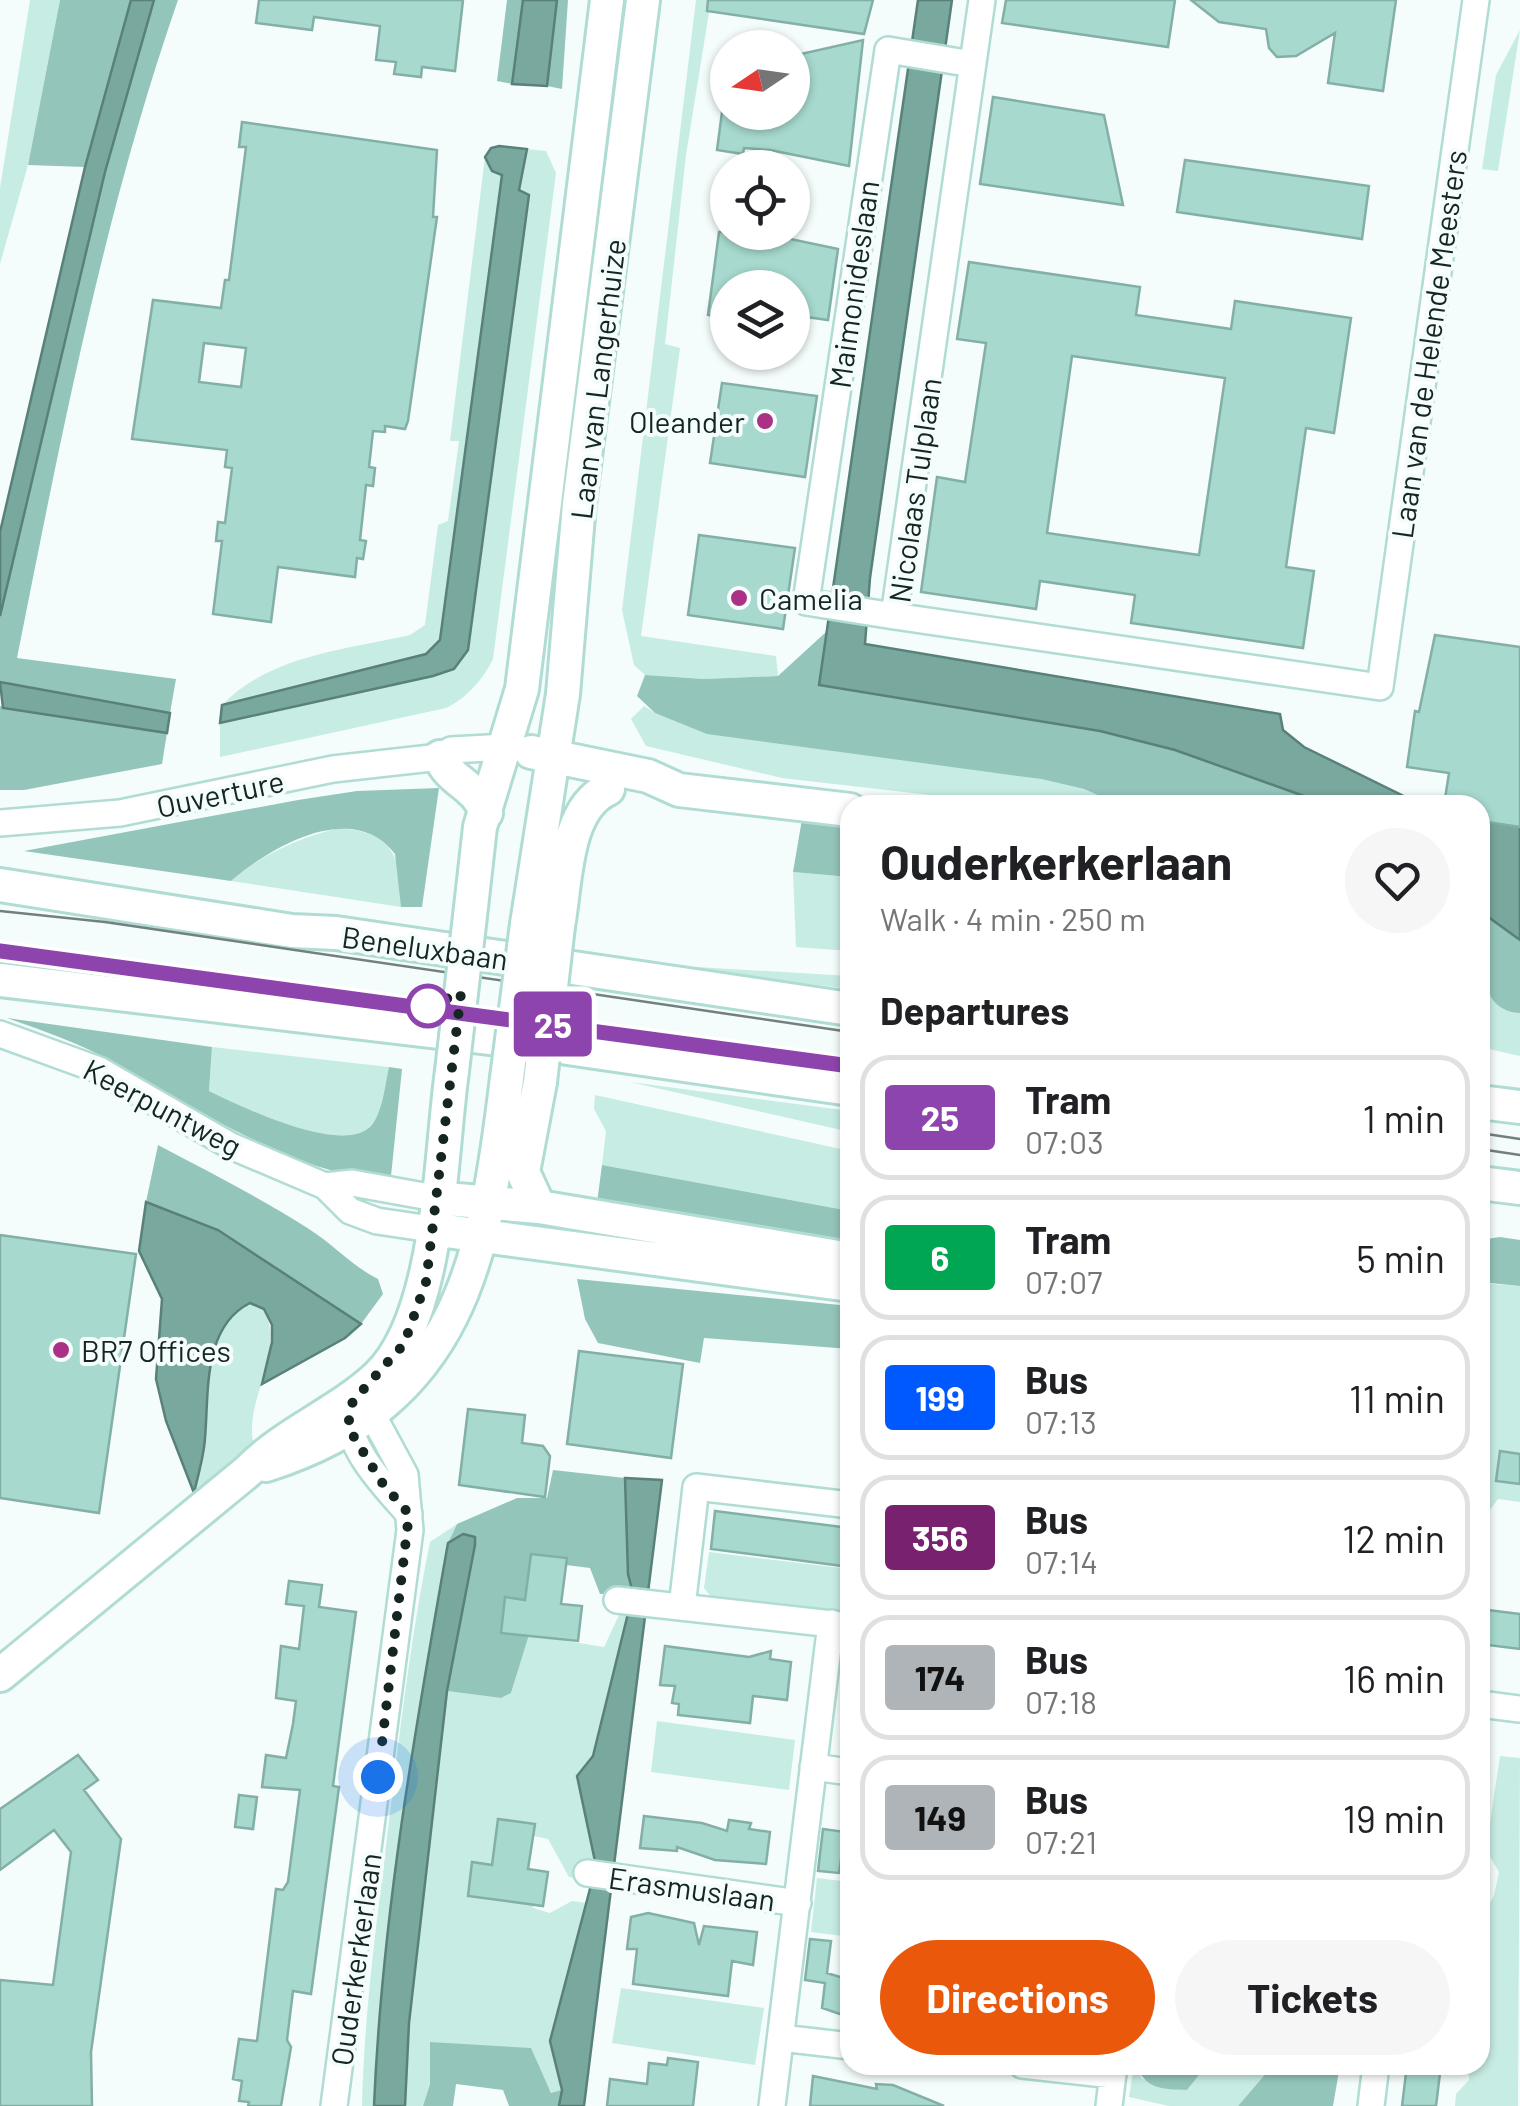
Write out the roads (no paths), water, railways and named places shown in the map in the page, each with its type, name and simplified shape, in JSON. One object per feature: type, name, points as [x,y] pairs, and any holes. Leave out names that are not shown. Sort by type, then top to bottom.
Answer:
[{"type":"main road","name":"Laan van Langerhuize","points":[[362,1410],[415,1323],[426,1282],[480,826],[522,689],[607,0]]},
{"type":"main road","name":"Laan van Langerhuize","points":[[542,925],[550,767],[563,694],[580,504],[643,0]]},
{"type":"main road","points":[[440,757],[446,773],[476,793],[486,812]]},
{"type":"main road","points":[[503,759],[648,776],[678,790]]},
{"type":"main road","points":[[550,767],[608,789],[646,794],[678,790],[840,809]]},
{"type":"main road","points":[[538,1207],[523,1172],[523,1080],[542,925],[578,819],[589,800],[608,789]]},
{"type":"main road","name":"Beneluxbaan","points":[[0,885],[292,932],[336,934],[840,1008]]},
{"type":"main road","points":[[0,980],[552,1046],[840,1088]]},
{"type":"main road","points":[[248,1472],[282,1438],[398,1395],[429,1357],[484,1236],[489,1202],[523,1080]]},
{"type":"main road","points":[[489,1202],[523,1172]]},
{"type":"main road","points":[[1490,1184],[1520,1188]]},
{"type":"main road","points":[[433,1214],[489,1202],[538,1207],[840,1257]]},
{"type":"main road","points":[[433,1214],[484,1236],[840,1284]]},
{"type":"main road","points":[[0,1675],[192,1513],[248,1472],[362,1410]]},
{"type":"street","name":"Nicolaas Tulplaan","points":[[982,0],[962,63],[884,614],[1380,687]]},
{"type":"street","name":"Laan van de Helende Meesters","points":[[1380,687],[1476,0]]},
{"type":"street","name":"Maimonideslaan","points":[[884,614],[815,603],[888,50],[962,63]]},
{"type":"street","name":"Ouverture","points":[[0,823],[120,812],[333,769],[440,757],[456,766],[503,759]]},
{"type":"street","name":"Keerpuntweg","points":[[0,1034],[99,1070],[231,1146],[325,1186],[352,1183],[433,1214]]},
{"type":"street","name":"Ouderkerkerlaan","points":[[334,2106],[409,1514],[405,1474],[362,1410]]},
{"type":"street","points":[[671,1606],[696,1487],[840,1504]]},
{"type":"street","points":[[617,1600],[840,1625]]},
{"type":"street","name":"Erasmuslaan","points":[[772,2106],[812,1767],[840,1630]]},
{"type":"street","points":[[1490,1705],[1520,1709]]},
{"type":"street","points":[[812,1767],[840,1771]]},
{"type":"street","name":"Erasmuslaan","points":[[587,1873],[798,1903]]},
{"type":"street","points":[[781,2038],[840,2045]]},
{"type":"street","points":[[1109,2106],[1112,2075]]},
{"type":"street","points":[[1371,2106],[1375,2075]]},
{"type":"tram line","points":[[0,911],[105,922],[840,1031]]},
{"type":"tram line","points":[[0,951],[840,1065]]},
{"type":"tram line","name":"25","points":[[0,951],[378,999],[840,1065]]},
{"type":"tram line","points":[[1490,1134],[1520,1139]]},
{"type":"tram line","points":[[1490,1150],[1520,1155]]},
{"type":"place","name":"Oleander","points":[[765,421]]},
{"type":"place","name":"Camelia","points":[[739,598]]},
{"type":"place","name":"BR7 Offices","points":[[61,1350]]}]
